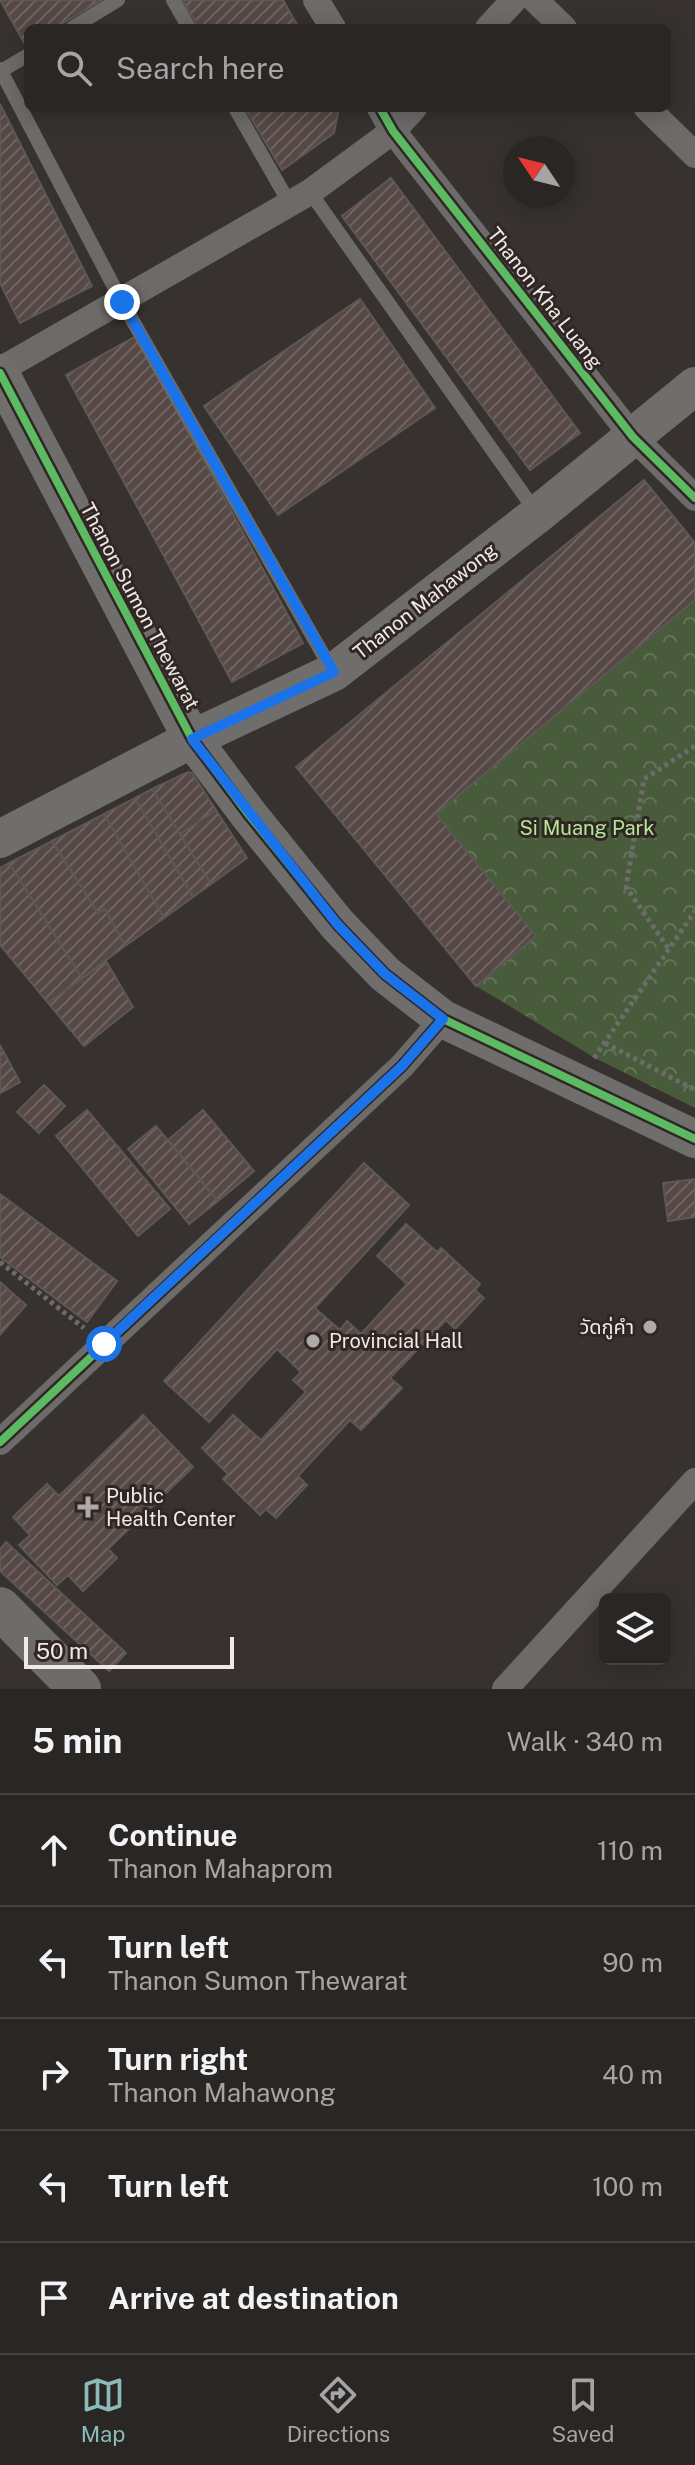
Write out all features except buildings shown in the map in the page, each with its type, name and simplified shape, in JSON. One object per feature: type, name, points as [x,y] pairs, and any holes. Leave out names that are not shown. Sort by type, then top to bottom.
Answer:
[{"type":"main road","points":[[0,1608],[80,1689]]},
{"type":"street","points":[[316,0],[331,24]]},
{"type":"street","points":[[492,24],[514,0]]},
{"type":"street","points":[[535,0],[560,24]]},
{"type":"street","name":"Thanon Kha Luang","points":[[382,112],[393,131],[633,437],[695,498]]},
{"type":"street","points":[[0,371],[300,198],[393,131],[410,112]]},
{"type":"street","points":[[651,112],[695,155]]},
{"type":"street","name":"Thanon Sumon Thewarat","points":[[0,371],[192,739],[337,924],[385,974],[443,1019],[695,1139]]},
{"type":"street","name":"Thanon Mahawong","points":[[0,839],[192,739],[334,672],[538,514],[695,386]]},
{"type":"street","points":[[0,1442],[402,1066],[443,1019]]},
{"type":"street","points":[[505,1689],[695,1481]]},
{"type":"lane","points":[[79,24],[118,0]]},
{"type":"lane","points":[[173,0],[187,24]]},
{"type":"lane","points":[[24,57],[1,70],[122,302],[334,672]]},
{"type":"lane","points":[[238,112],[538,514]]},
{"type":"path","points":[[668,948],[626,887],[644,779],[695,746]]},
{"type":"path","points":[[578,1082],[695,911]]},
{"type":"path","points":[[605,1043],[695,1090]]},
{"type":"path","points":[[0,1262],[104,1344]]},
{"type":"green space","name":"Si Muang Park","points":[[695,600],[695,1108],[595,1058],[476,986],[536,936],[436,814]]},
{"type":"cycle path","points":[[382,112],[393,131],[633,437],[695,498]]},
{"type":"cycle path","points":[[0,373],[192,739],[337,924],[385,974],[443,1019],[695,1139]]},
{"type":"cycle path","points":[[0,1442],[402,1066],[443,1019]]},
{"type":"place","name":"วัดกู่คำ","points":[[650,1327]]},
{"type":"place","name":"Provincial Hall","points":[[313,1341]]},
{"type":"place","name":"Public Health Center","points":[[88,1507]]},
{"type":"route","points":[[104,1344],[402,1066],[443,1019],[385,974],[337,924],[192,739],[334,672],[122,302]]}]
